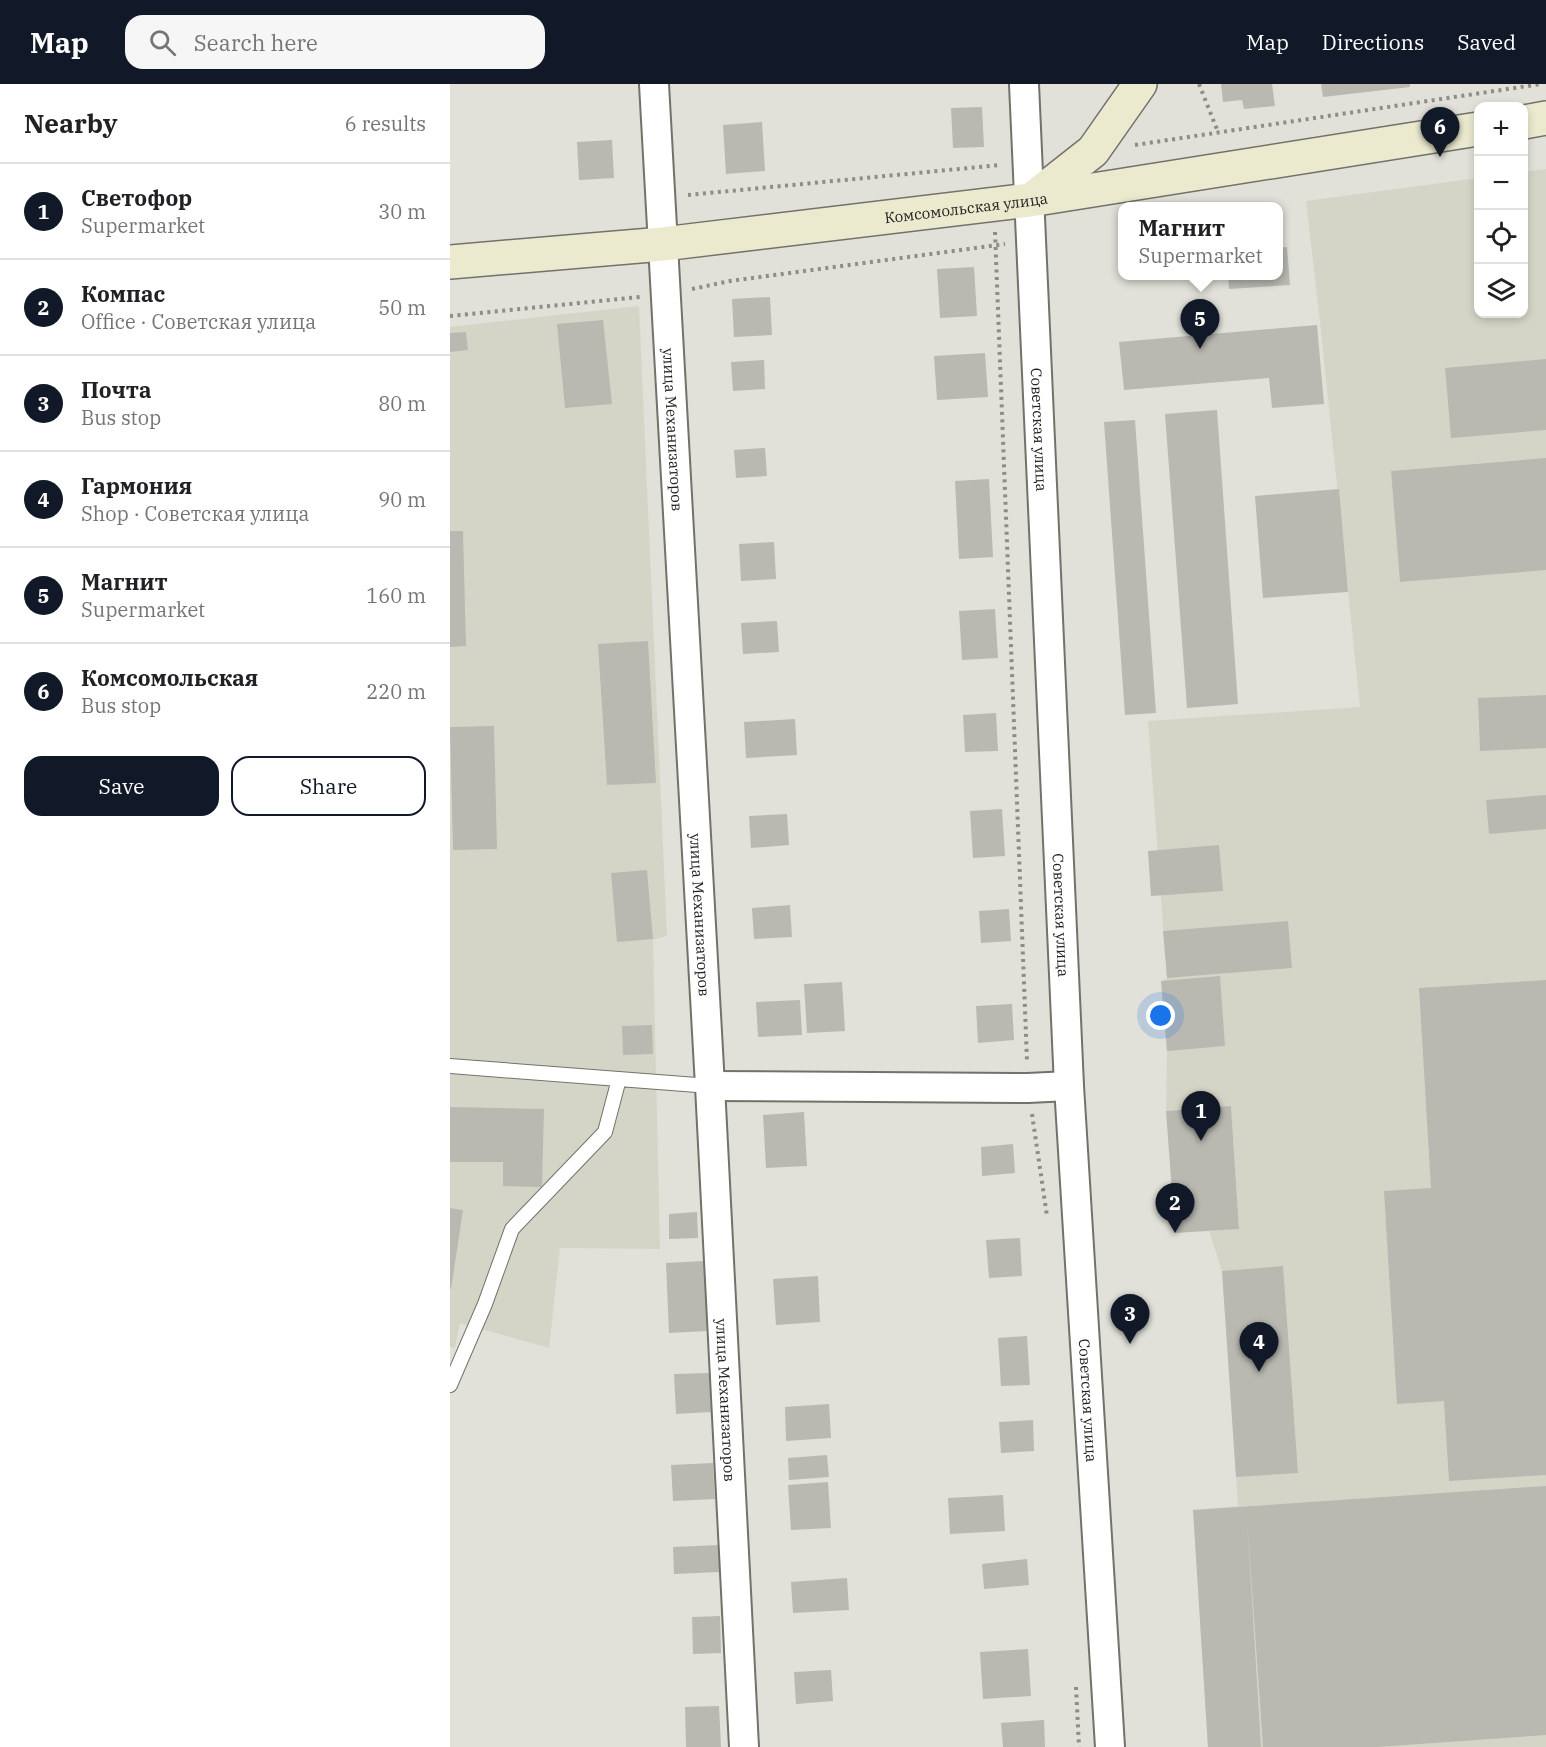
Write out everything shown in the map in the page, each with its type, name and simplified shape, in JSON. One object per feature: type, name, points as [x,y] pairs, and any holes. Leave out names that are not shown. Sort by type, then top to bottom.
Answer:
[{"type":"street","name":"улица Механизаторов","points":[[654,84],[744,1747]]},
{"type":"street","name":"Советская улица","points":[[1024,84],[1069,1086],[1110,1747]]},
{"type":"street","points":[[1030,200],[1093,151],[1140,84]]},
{"type":"street","points":[[1528,121],[1546,118]]},
{"type":"street","name":"Комсомольская улица","points":[[450,262],[663,244],[994,205],[1474,130]]},
{"type":"street","points":[[710,1086],[1028,1088],[1069,1086]]},
{"type":"lane","points":[[450,1066],[710,1086]]},
{"type":"lane","points":[[450,1385],[485,1304],[512,1229],[605,1132],[619,1079]]},
{"type":"path","points":[[1199,84],[1218,132]]},
{"type":"path","points":[[994,205],[1028,1088],[1048,1221]]},
{"type":"path","points":[[450,316],[666,294],[730,281],[1032,241]]},
{"type":"path","points":[[1075,1677],[1079,1747]]},
{"type":"shaded area","points":[[1546,169],[1546,1747],[1208,1747],[1193,1510],[1238,1506],[1222,1271],[1209,1231],[1239,1228],[1231,1107],[1166,1111],[1167,1051],[1161,981],[1167,978],[1148,721],[1360,707],[1306,201],[1474,179],[1474,318],[1528,318],[1528,171]]},
{"type":"shaded area","points":[[639,306],[667,936],[653,940],[660,1249],[560,1248],[549,1348],[460,1323],[455,1348],[450,1347],[450,327]]},
{"type":"building","points":[[1221,84],[1272,84],[1275,106],[1244,109],[1242,100],[1223,102]]},
{"type":"building","points":[[1321,84],[1410,84],[1410,87],[1323,97]]},
{"type":"building","points":[[982,107],[984,147],[953,148],[951,108]]},
{"type":"building","points":[[762,122],[765,171],[726,174],[723,125]]},
{"type":"building","points":[[612,140],[614,178],[579,180],[577,142]]},
{"type":"building","points":[[1283,247],[1287,247],[1290,285],[1229,289],[1228,280],[1283,280]]},
{"type":"building","points":[[974,267],[977,316],[940,318],[937,269]]},
{"type":"building","points":[[770,297],[772,335],[734,337],[732,299]]},
{"type":"building","points":[[603,320],[612,404],[565,408],[557,324]]},
{"type":"building","points":[[1317,325],[1324,404],[1272,408],[1269,378],[1124,390],[1119,342]]},
{"type":"building","points":[[466,332],[468,350],[450,352],[450,333]]},
{"type":"building","points":[[985,353],[988,397],[937,400],[934,356]]},
{"type":"building","points":[[1546,359],[1546,430],[1451,438],[1445,368]]},
{"type":"building","points":[[764,360],[765,389],[733,391],[731,362]]},
{"type":"building","points":[[1217,410],[1238,704],[1187,708],[1165,414]]},
{"type":"building","points":[[1135,420],[1156,713],[1125,715],[1104,422]]},
{"type":"building","points":[[765,448],[767,476],[736,478],[734,450]]},
{"type":"building","points":[[1546,458],[1546,570],[1400,582],[1391,471]]},
{"type":"building","points":[[989,479],[993,557],[959,559],[955,481]]},
{"type":"building","points":[[1339,489],[1348,592],[1263,598],[1255,496]]},
{"type":"building","points":[[450,531],[463,531],[466,646],[450,647]]},
{"type":"building","points":[[774,542],[776,579],[741,581],[739,544]]},
{"type":"building","points":[[995,609],[998,658],[962,660],[959,611]]},
{"type":"building","points":[[777,621],[779,652],[743,654],[741,623]]},
{"type":"building","points":[[648,641],[656,783],[607,785],[598,644]]},
{"type":"building","points":[[1546,695],[1546,748],[1480,751],[1478,698]]},
{"type":"building","points":[[996,713],[998,751],[965,752],[963,715]]},
{"type":"building","points":[[795,719],[797,755],[746,758],[744,722]]},
{"type":"building","points":[[494,726],[497,849],[453,850],[450,727]]},
{"type":"building","points":[[1546,795],[1546,829],[1489,834],[1486,800]]},
{"type":"building","points":[[1002,809],[1005,856],[973,858],[970,811]]},
{"type":"building","points":[[787,814],[789,845],[751,848],[749,816]]},
{"type":"building","points":[[1219,845],[1223,891],[1151,896],[1148,851]]},
{"type":"building","points":[[647,870],[653,939],[617,942],[611,873]]},
{"type":"building","points":[[790,905],[792,937],[754,939],[752,908]]},
{"type":"building","points":[[1009,909],[1011,941],[981,943],[979,911]]},
{"type":"building","points":[[1288,921],[1292,968],[1167,978],[1163,931]]},
{"type":"building","points":[[1220,976],[1225,1046],[1167,1051],[1161,981]]},
{"type":"building","points":[[1546,980],[1546,1475],[1449,1481],[1444,1401],[1397,1404],[1384,1191],[1431,1188],[1419,988]]},
{"type":"building","points":[[842,982],[845,1031],[807,1033],[804,984]]},
{"type":"building","points":[[800,1000],[802,1035],[758,1037],[756,1002]]},
{"type":"building","points":[[1012,1004],[1014,1040],[978,1043],[976,1006]]},
{"type":"building","points":[[652,1025],[653,1054],[623,1055],[622,1026]]},
{"type":"building","points":[[1231,1106],[1239,1229],[1175,1233],[1166,1111]]},
{"type":"building","points":[[450,1107],[544,1109],[542,1187],[503,1186],[503,1162],[450,1162]]},
{"type":"building","points":[[804,1112],[807,1166],[766,1168],[763,1115]]},
{"type":"building","points":[[1013,1144],[1015,1173],[982,1176],[981,1147]]},
{"type":"building","points":[[450,1208],[463,1210],[451,1289],[450,1289]]},
{"type":"building","points":[[697,1212],[698,1238],[669,1239],[669,1214]]},
{"type":"building","points":[[1020,1238],[1022,1276],[989,1278],[986,1240]]},
{"type":"building","points":[[704,1261],[707,1331],[669,1333],[666,1263]]},
{"type":"building","points":[[1283,1266],[1298,1473],[1236,1477],[1222,1271]]},
{"type":"building","points":[[818,1276],[820,1322],[776,1325],[773,1279]]},
{"type":"building","points":[[1027,1336],[1030,1385],[1001,1386],[998,1338]]},
{"type":"building","points":[[709,1373],[711,1412],[676,1414],[674,1374]]},
{"type":"building","points":[[829,1404],[831,1438],[786,1441],[785,1407]]},
{"type":"building","points":[[1033,1420],[1034,1451],[1001,1453],[999,1422]]},
{"type":"building","points":[[827,1455],[829,1477],[789,1480],[788,1458]]},
{"type":"building","points":[[713,1463],[715,1499],[673,1501],[671,1465]]},
{"type":"building","points":[[828,1482],[831,1528],[791,1530],[788,1485]]},
{"type":"building","points":[[1546,1486],[1546,1735],[1377,1747],[1263,1747],[1247,1517],[1261,1747],[1208,1747],[1193,1510]]},
{"type":"building","points":[[1003,1495],[1005,1531],[950,1534],[948,1498]]},
{"type":"building","points":[[718,1545],[720,1572],[674,1574],[673,1547]]},
{"type":"building","points":[[1027,1559],[1029,1585],[984,1589],[982,1564]]},
{"type":"building","points":[[847,1578],[849,1610],[793,1613],[791,1582]]},
{"type":"building","points":[[720,1616],[721,1653],[693,1654],[692,1617]]},
{"type":"building","points":[[1028,1649],[1031,1696],[983,1699],[980,1652]]},
{"type":"building","points":[[831,1670],[833,1701],[796,1704],[794,1672]]},
{"type":"building","points":[[719,1706],[721,1747],[686,1747],[685,1707]]},
{"type":"building","points":[[1044,1720],[1045,1747],[1003,1747],[1001,1723]]},
{"type":"place","name":"Комсомольская","points":[[1440,157]]},
{"type":"place","name":"Магнит","points":[[1200,349]]},
{"type":"place","name":"Светофор","points":[[1201,1141]]},
{"type":"place","name":"Компас","points":[[1175,1233]]},
{"type":"place","name":"Почта","points":[[1130,1344]]},
{"type":"place","name":"Гармония","points":[[1259,1372]]}]
